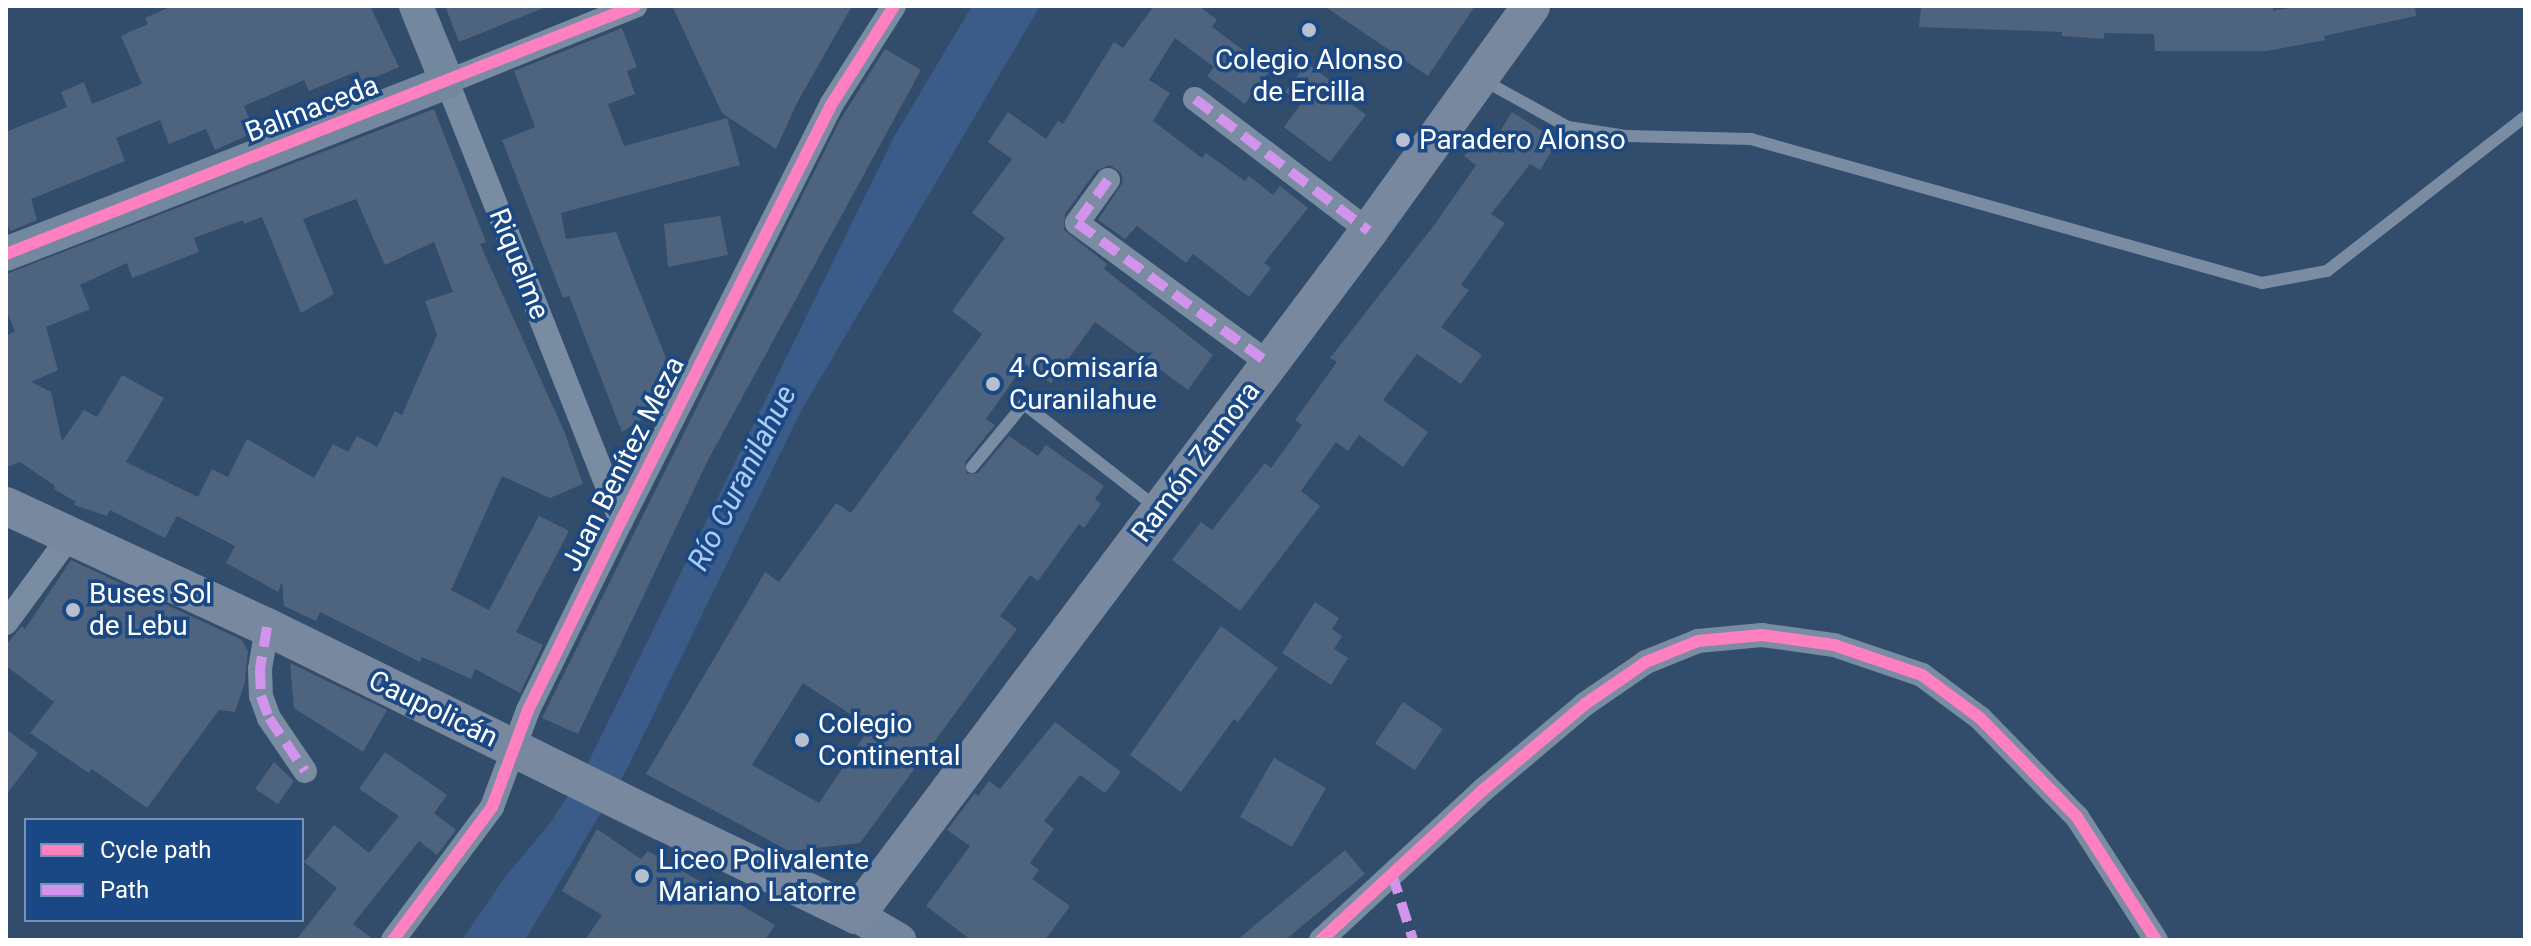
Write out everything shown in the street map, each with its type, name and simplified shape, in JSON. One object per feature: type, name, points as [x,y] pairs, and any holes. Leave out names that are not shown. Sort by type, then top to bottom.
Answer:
[{"type":"main road","name":"Ramón Zamora","points":[[856,915],[1369,231],[1531,6]]},
{"type":"main road","name":"Caupolicán","points":[[6,506],[267,627],[856,915]]},
{"type":"street","name":"Riquelme","points":[[416,6],[621,521]]},
{"type":"street","name":"Balmaceda","points":[[6,254],[635,6]]},
{"type":"street","name":"Juan Benítez Meza","points":[[393,940],[492,807],[528,710],[621,521],[831,105],[894,6]]},
{"type":"street","points":[[1195,99],[1369,231]]},
{"type":"street","points":[[1108,180],[1077,223],[1270,364]]},
{"type":"street","points":[[6,623],[70,536]]},
{"type":"street","points":[[267,627],[260,669],[261,696],[269,718],[305,771]]},
{"type":"street","points":[[1321,940],[1483,790],[1585,704],[1646,662],[1698,641],[1762,635],[1834,645],[1922,675],[1980,718],[2077,817],[2156,940]]},
{"type":"street","name":"Caupolicán","points":[[856,915],[899,940]]},
{"type":"lane","points":[[1480,78],[1568,127],[1627,136],[1751,139],[2262,283],[2327,271],[2525,117]]},
{"type":"lane","points":[[972,467],[1024,404],[1160,510]]},
{"type":"water","name":"Río Curanilahue","points":[[972,6],[1040,6],[801,411],[627,769],[525,940],[462,940],[505,877],[551,822],[586,767],[894,137]]},
{"type":"building","points":[[172,6],[370,6],[399,67],[362,83],[358,71],[309,91],[304,80],[244,106],[255,132],[215,150],[206,129],[169,144],[160,120],[116,138],[125,161],[31,199],[37,220],[10,231],[6,219],[6,132],[67,107],[61,92],[84,82],[92,104],[142,84],[121,36],[148,24],[145,18]]},
{"type":"building","points":[[445,6],[546,6],[546,7],[459,42]]},
{"type":"building","points":[[672,6],[852,6],[797,103],[776,149],[722,113]]},
{"type":"building","points":[[1154,6],[1199,6],[1217,20],[1212,27],[1270,70],[1245,104],[1207,76],[1214,67],[1175,38],[1149,80],[1170,93],[1153,121],[1202,158],[1206,153],[1245,181],[1249,176],[1273,195],[1280,186],[1308,208],[1264,263],[1271,268],[1249,297],[1193,254],[1186,263],[1137,226],[1125,239],[1098,220],[1123,182],[1121,173],[1110,165],[1096,171],[1065,214],[1064,230],[1107,264],[1104,269],[1213,355],[1188,390],[1095,322],[1051,383],[1025,364],[986,419],[995,425],[965,462],[967,474],[978,473],[1009,436],[1038,456],[1046,445],[1104,486],[1095,499],[1101,504],[1084,528],[1079,524],[1038,581],[1030,575],[1000,616],[1017,629],[860,843],[789,851],[646,774],[765,572],[779,582],[836,503],[851,513],[982,334],[952,311],[1005,238],[972,213],[1012,159],[988,142],[1008,112],[1046,139],[1058,121],[1063,124],[1114,42],[1123,48]],"holes":[[[803,683],[870,727],[819,803],[752,765]]]},
{"type":"building","points":[[1324,6],[1475,6],[1428,76]]},
{"type":"building","points":[[1921,6],[2273,6],[2273,11],[2299,6],[2415,6],[2416,16],[2324,36],[2325,40],[2267,51],[2155,51],[2154,34],[2104,33],[2104,39],[2062,36],[2062,32],[1919,27]]},
{"type":"building","points":[[622,28],[637,67],[627,71],[635,94],[608,104],[624,146],[727,118],[740,165],[561,213],[566,239],[616,232],[675,381],[662,406],[622,432],[569,296],[563,298],[502,140],[535,127],[514,71]]},
{"type":"building","points":[[885,49],[921,70],[708,460],[578,734],[542,718],[840,120]]},
{"type":"building","points":[[1307,63],[1347,93],[1344,98],[1366,115],[1330,162],[1284,127],[1301,104],[1285,92]]},
{"type":"building","points":[[434,109],[486,242],[480,244],[564,431],[583,484],[550,498],[502,476],[451,590],[489,610],[539,516],[569,531],[516,632],[543,645],[520,693],[475,669],[471,679],[422,657],[420,662],[320,612],[316,621],[284,606],[282,582],[278,592],[226,563],[235,546],[177,516],[165,538],[110,510],[107,516],[74,505],[76,502],[20,462],[6,467],[6,336],[15,331],[6,310],[6,274]],"holes":[[[356,199],[385,265],[434,242],[453,292],[425,301],[437,335],[402,415],[395,411],[377,447],[357,436],[348,452],[333,444],[314,478],[247,439],[228,477],[212,469],[198,497],[126,462],[164,398],[122,375],[97,417],[84,410],[62,441],[51,392],[31,382],[58,370],[46,327],[90,309],[80,285],[127,263],[132,278],[199,252],[194,238],[243,220],[244,224],[262,217],[301,313],[334,294],[303,219]]]},
{"type":"building","points":[[1512,112],[1558,141],[1540,170],[1530,164],[1491,214],[1505,223],[1461,285],[1469,290],[1441,327],[1482,355],[1461,384],[1417,354],[1383,400],[1428,432],[1403,467],[1359,435],[1348,451],[1336,442],[1301,491],[1320,506],[1240,611],[1172,560],[1201,522],[1212,530],[1265,463],[1271,468],[1302,425],[1295,420],[1337,362],[1330,358],[1435,224],[1476,165],[1464,156],[1480,135],[1492,144]]},
{"type":"building","points":[[720,216],[728,255],[668,267],[664,224]]},
{"type":"building","points":[[71,560],[242,640],[248,651],[245,682],[235,712],[219,710],[147,808],[92,769],[89,773],[30,733],[54,702],[6,666],[6,645],[22,626],[25,629]]},
{"type":"building","points":[[1315,602],[1339,618],[1332,629],[1342,636],[1334,649],[1348,658],[1331,685],[1282,653]]},
{"type":"building","points":[[1221,626],[1278,668],[1238,722],[1234,719],[1181,792],[1130,755]]},
{"type":"building","points":[[290,663],[387,710],[363,752],[294,708]]},
{"type":"building","points":[[1403,702],[1443,729],[1415,770],[1375,743]]},
{"type":"building","points":[[1055,722],[1121,772],[1105,793],[1080,775],[1044,821],[1054,829],[1030,863],[1039,870],[1032,879],[1070,906],[1045,940],[971,940],[926,906],[970,846],[947,830],[975,793],[978,796],[989,781],[1000,789]]},
{"type":"building","points":[[6,729],[38,753],[6,795]]},
{"type":"building","points":[[385,752],[447,795],[434,813],[456,830],[437,855],[419,841],[353,924],[374,940],[296,940],[337,888],[304,862],[334,825],[369,853],[399,816],[359,789]]},
{"type":"building","points":[[1274,758],[1326,788],[1292,847],[1240,817]]},
{"type":"building","points":[[274,762],[294,781],[278,804],[255,789]]},
{"type":"building","name":"Liceo Polivalente Mariano Latorre","points":[[597,829],[641,859],[648,851],[775,925],[765,940],[585,940],[602,915],[562,891]]},
{"type":"building","points":[[1345,850],[1365,874],[1285,940],[1237,940]]},
{"type":"marked path","points":[[1195,99],[1369,231]]},
{"type":"marked path","points":[[1108,180],[1077,223],[1270,364]]},
{"type":"marked path","points":[[267,627],[260,669],[261,696],[269,718],[305,771]]},
{"type":"marked path","points":[[1392,874],[1413,940]]},
{"type":"cycle path","points":[[6,254],[635,6]]},
{"type":"cycle path","points":[[393,940],[492,807],[528,710],[621,521],[831,105],[894,6]]},
{"type":"cycle path","points":[[1321,940],[1483,790],[1585,704],[1646,662],[1698,641],[1762,635],[1834,645],[1922,675],[1980,718],[2077,817],[2156,940]]},
{"type":"place","name":"Colegio Alonso de Ercilla","points":[[1309,30]]},
{"type":"place","name":"Paradero Alonso","points":[[1403,140]]},
{"type":"place","name":"4 Comisaría Curanilahue","points":[[993,384]]},
{"type":"place","name":"Buses Sol de Lebu","points":[[73,610]]},
{"type":"place","name":"Colegio Continental","points":[[802,740]]},
{"type":"place","name":"Liceo Polivalente Mariano Latorre","points":[[642,876]]}]
